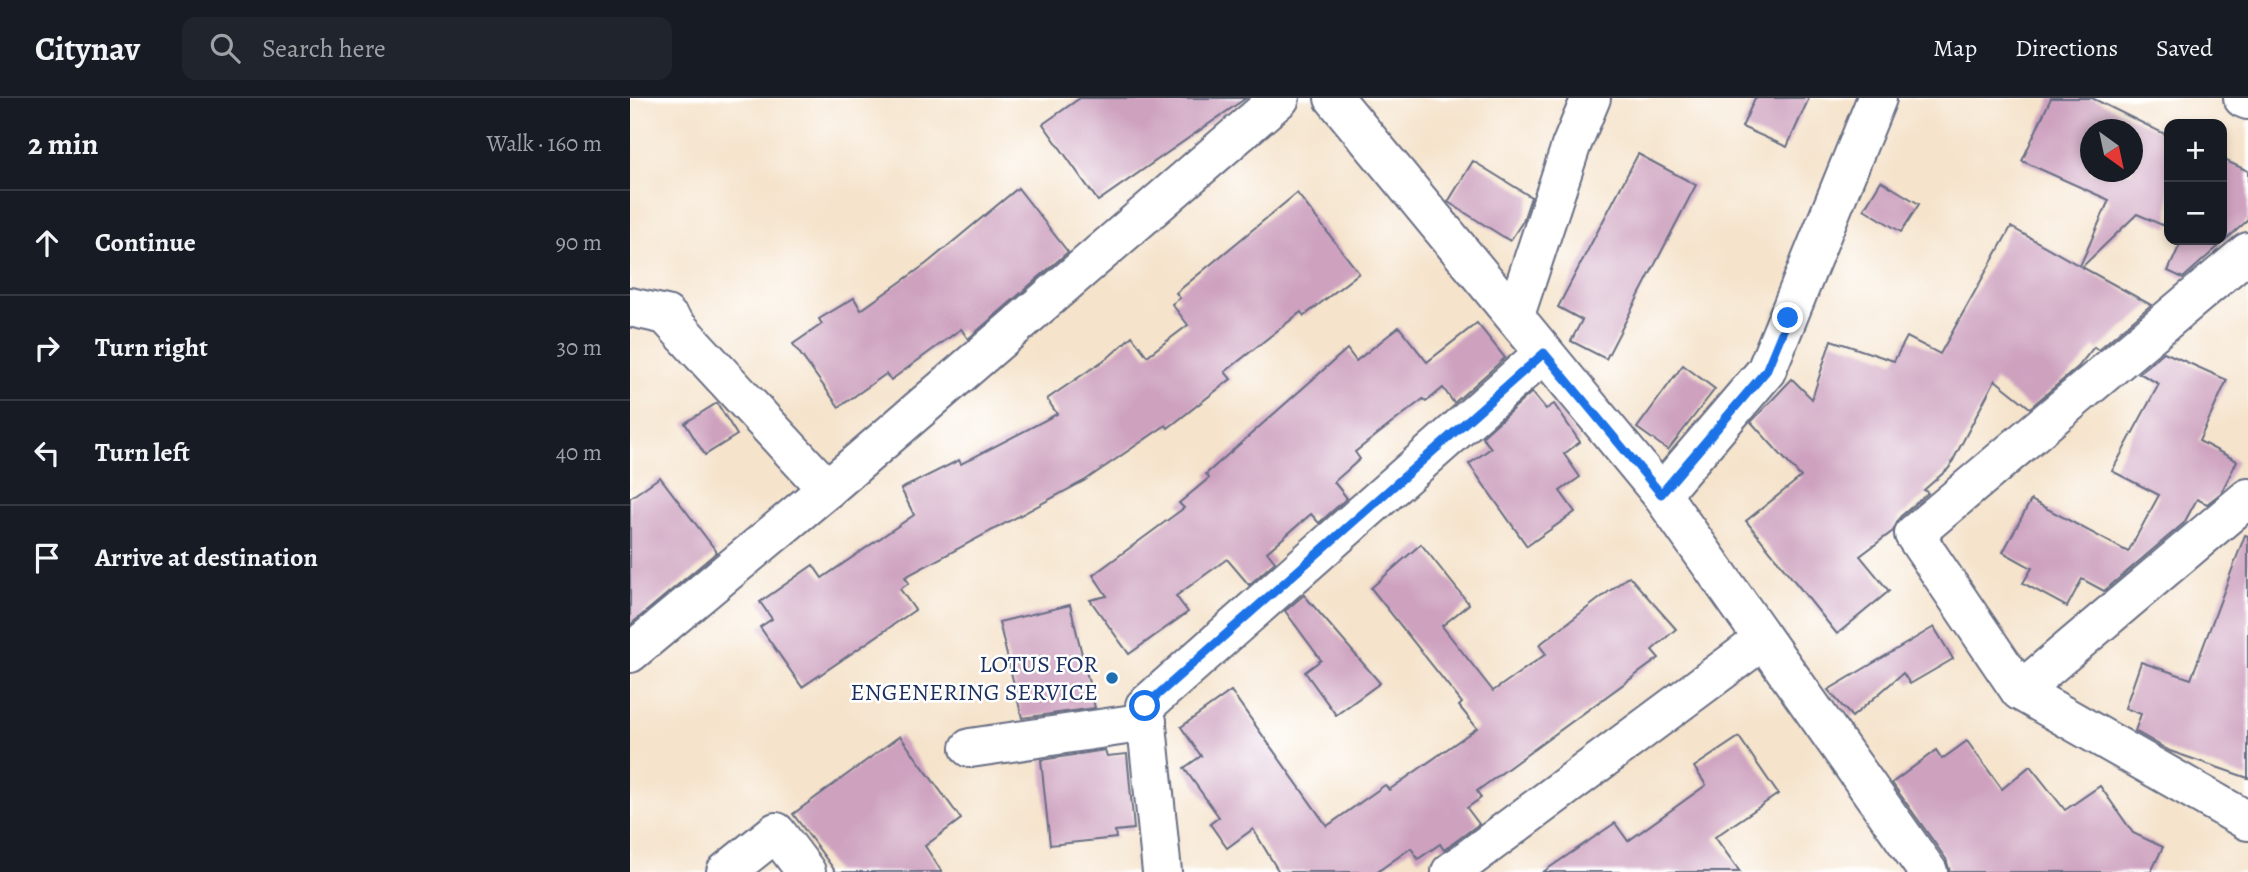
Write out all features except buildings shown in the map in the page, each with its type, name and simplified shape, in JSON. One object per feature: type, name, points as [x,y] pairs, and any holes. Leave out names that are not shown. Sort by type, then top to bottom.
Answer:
[{"type":"street","points":[[630,653],[827,489],[1280,98]]},
{"type":"street","points":[[1334,98],[1661,494],[1928,872]]},
{"type":"street","points":[[1515,314],[1571,146],[1591,98]]},
{"type":"street","points":[[1661,494],[1766,371],[1877,98]]},
{"type":"street","points":[[2248,252],[1914,534],[2020,691],[2248,821]]},
{"type":"street","points":[[630,307],[666,315],[827,489]]},
{"type":"street","points":[[1162,872],[1145,706],[1544,353]]},
{"type":"street","points":[[2020,691],[2248,498]]},
{"type":"street","points":[[1451,872],[1763,640]]},
{"type":"street","points":[[970,748],[1147,722]]},
{"type":"street","points":[[726,872],[776,832],[806,872]]},
{"type":"place","name":"LOTUS FOR ENGENERING SERVICE","points":[[1112,678]]},
{"type":"route","points":[[1145,706],[1544,353],[1661,494],[1766,371],[1788,318]]}]
